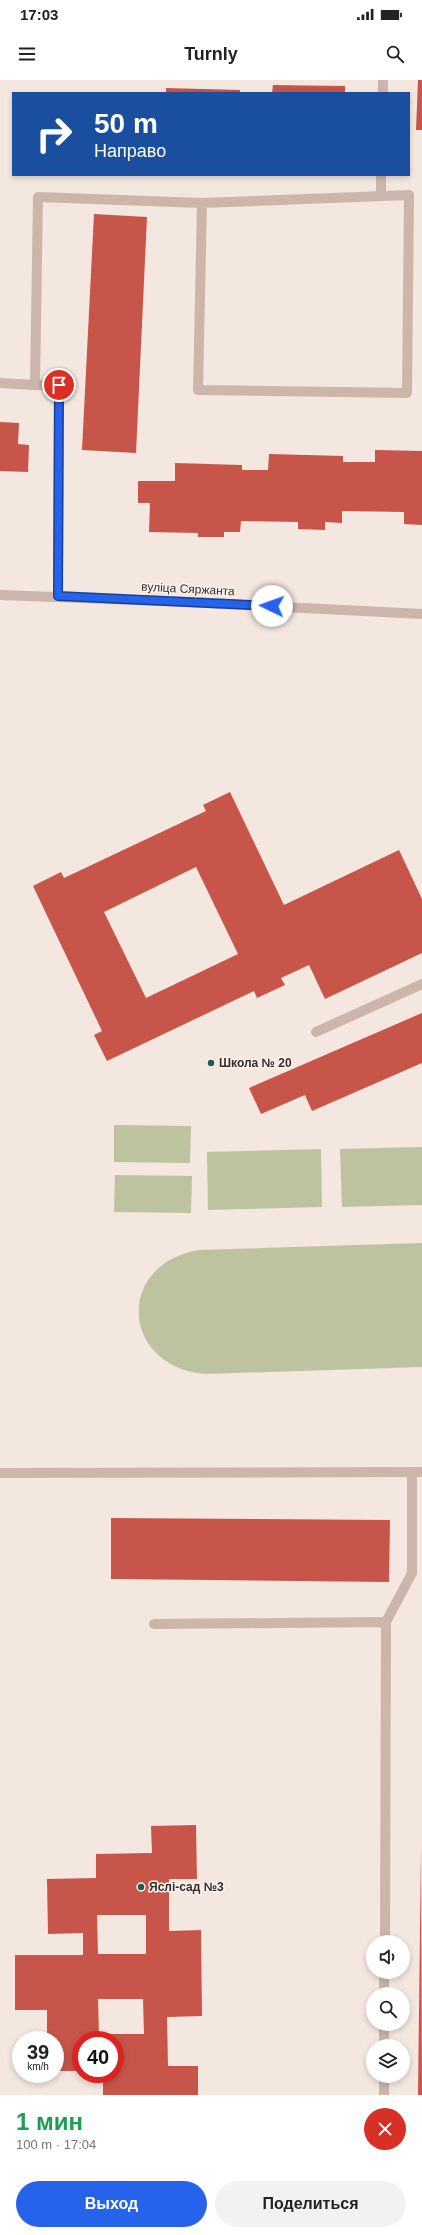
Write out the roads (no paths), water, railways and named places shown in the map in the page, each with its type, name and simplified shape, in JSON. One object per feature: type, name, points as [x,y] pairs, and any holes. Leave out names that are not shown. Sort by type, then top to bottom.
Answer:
[{"type":"street","points":[[383,80],[383,92]]},
{"type":"street","points":[[381,176],[381,196]]},
{"type":"street","points":[[35,385],[38,197],[202,203],[409,195],[407,393],[198,390],[202,203]]},
{"type":"street","points":[[0,383],[59,385],[58,596]]},
{"type":"street","name":"вуліца Сяржанта","points":[[0,595],[58,596],[422,614]]},
{"type":"street","points":[[316,1032],[422,984]]},
{"type":"street","points":[[0,1473],[417,1472],[412,1573],[386,1622],[385,1935]]},
{"type":"street","points":[[154,1624],[386,1622]]},
{"type":"street","points":[[384,2083],[384,2095]]},
{"type":"place","name":"Школа № 20","points":[[211,1063]]},
{"type":"place","name":"Яслі-сад №3","points":[[141,1887]]}]
